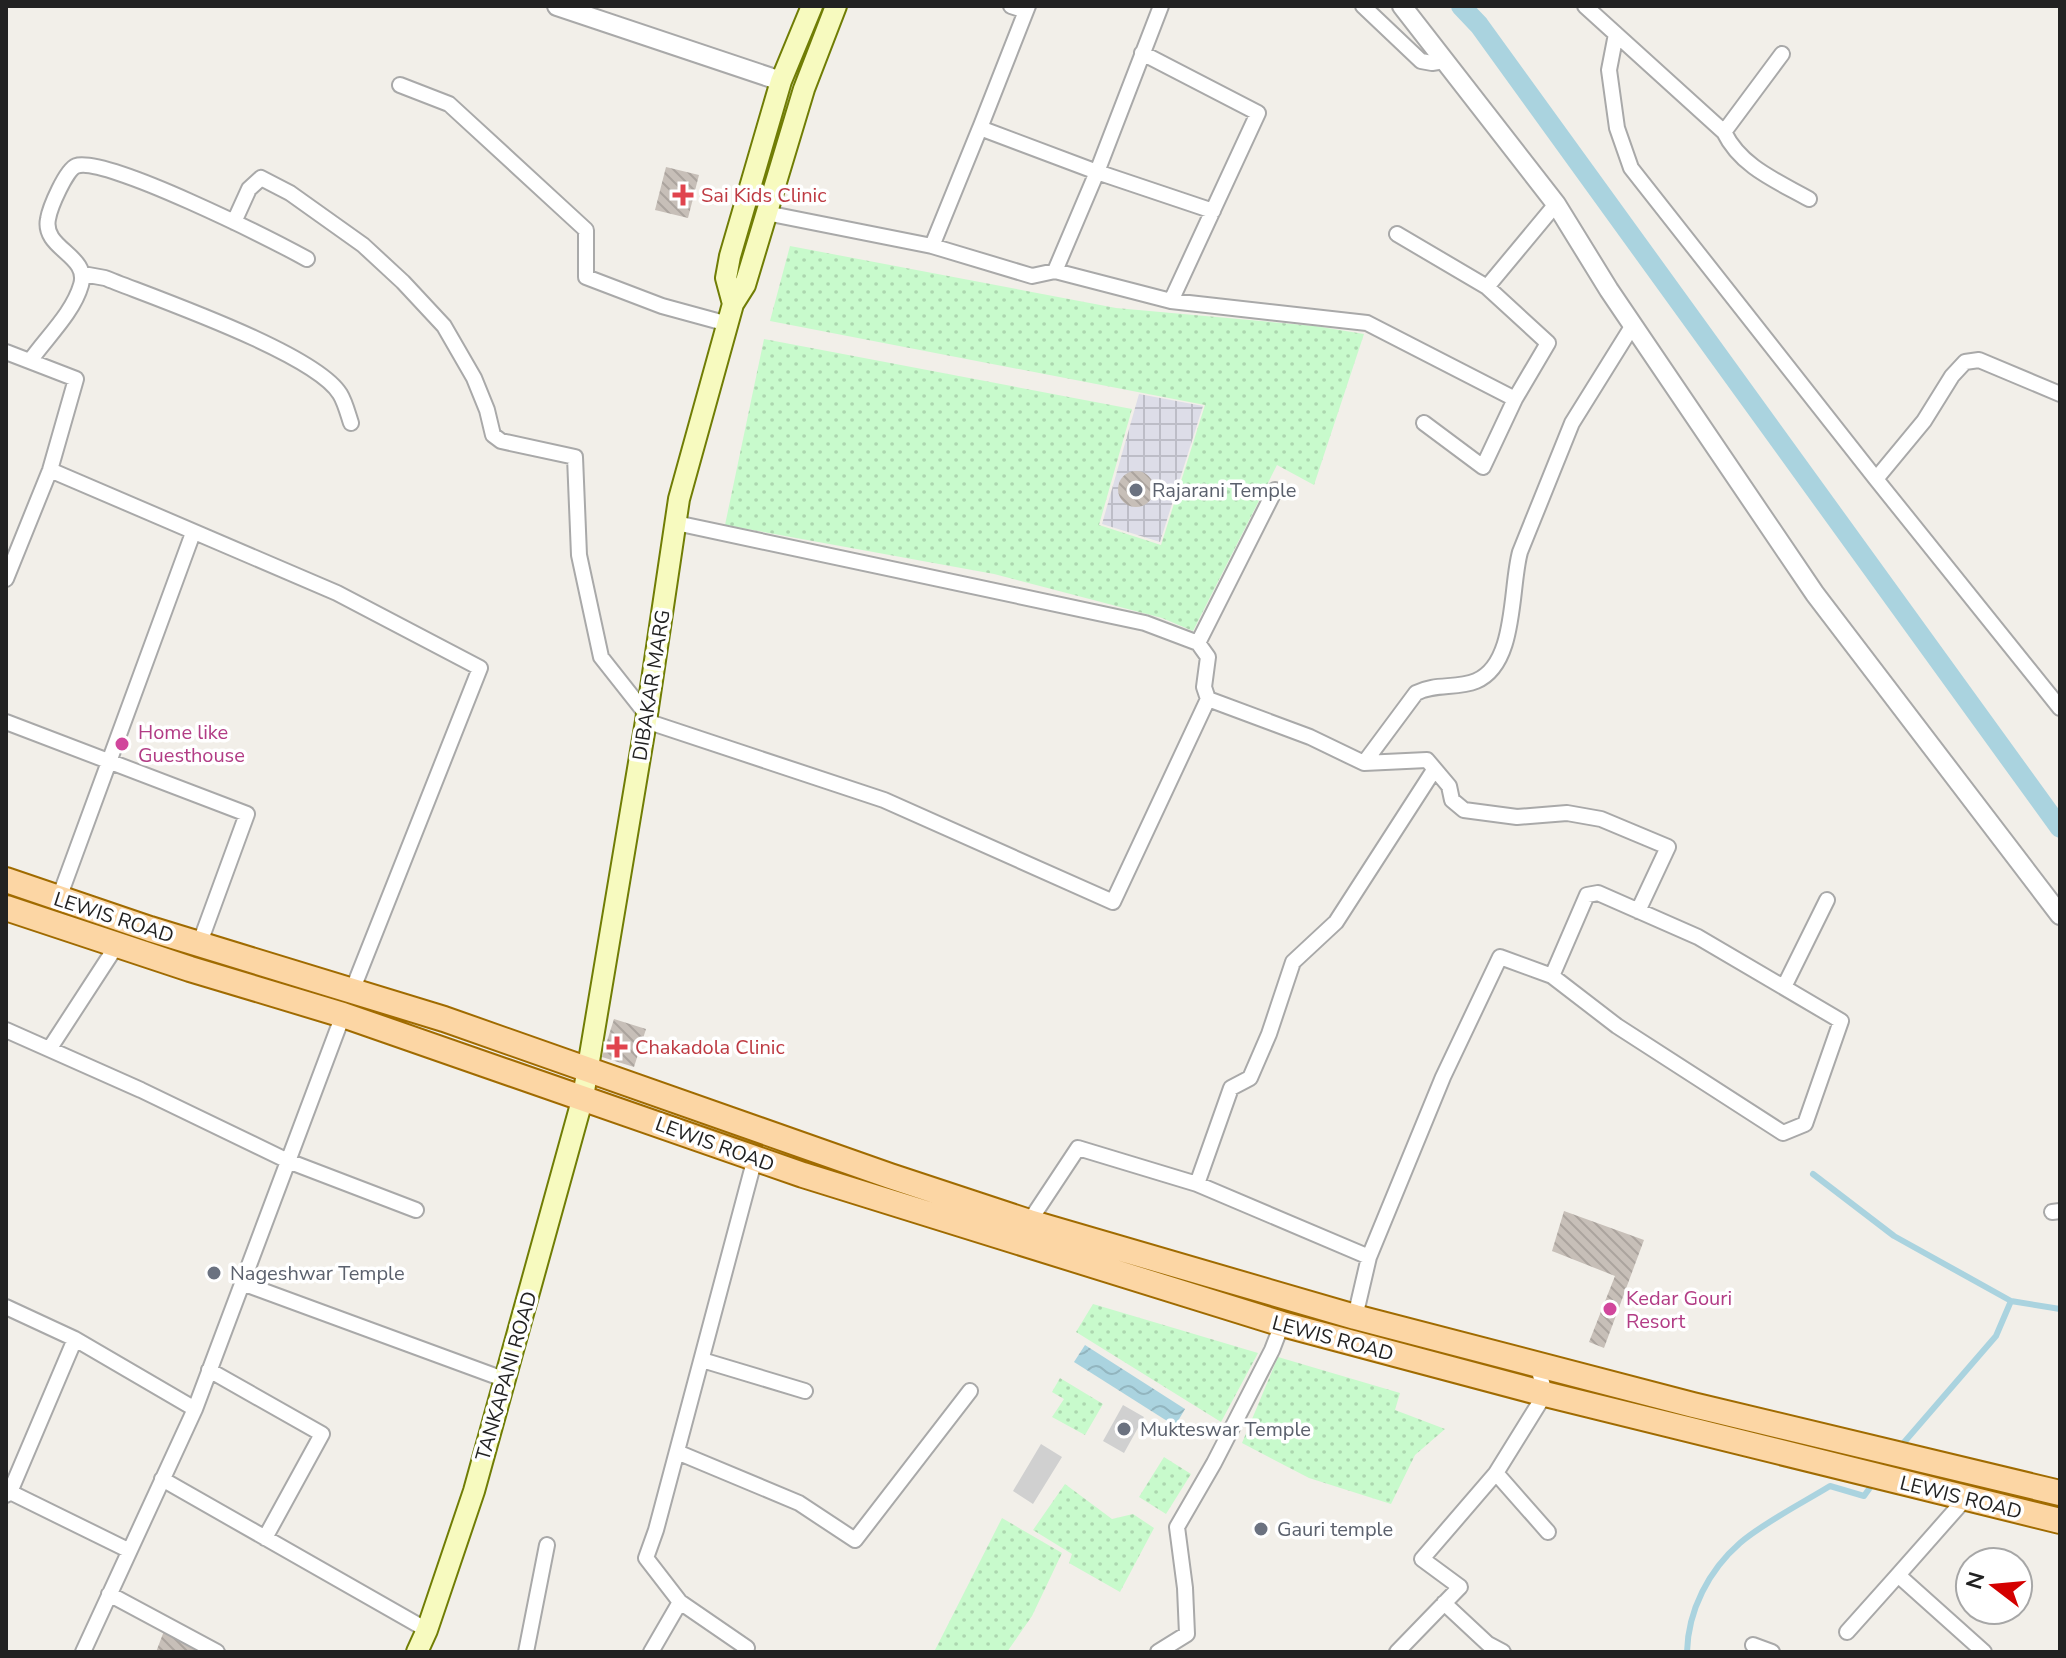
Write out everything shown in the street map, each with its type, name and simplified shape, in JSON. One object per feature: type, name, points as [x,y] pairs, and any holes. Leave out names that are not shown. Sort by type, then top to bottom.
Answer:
[{"type":"main road","name":"DIBAKAR MARG","points":[[731,314],[726,278],[730,256],[781,81],[812,6]]},
{"type":"main road","name":"DIBAKAR MARG","points":[[583,1097],[679,499],[731,314],[745,285],[804,89],[836,6]]},
{"type":"main road","name":"LEWIS ROAD","points":[[6,880],[199,945],[444,1019],[1029,1222],[1355,1317],[1693,1405],[2060,1493]]},
{"type":"main road","name":"LEWIS ROAD","points":[[6,908],[343,1015],[755,1158],[1015,1243],[1282,1324],[1545,1394],[2060,1521]]},
{"type":"main road","name":"TANKAPANI ROAD","points":[[417,1652],[474,1491],[583,1097]]},
{"type":"street","points":[[557,6],[781,81]]},
{"type":"street","points":[[932,246],[1027,9],[1011,6]]},
{"type":"street","points":[[1055,271],[1161,6]]},
{"type":"street","points":[[1363,6],[1421,61],[1444,61]]},
{"type":"street","points":[[1402,6],[1556,204],[1633,325],[1815,594],[2060,915]]},
{"type":"street","points":[[1585,6],[1724,132],[1732,147],[1748,164],[1809,199]]},
{"type":"street","points":[[1616,34],[1609,70],[1617,128],[1631,168],[2060,708]]},
{"type":"street","points":[[1142,53],[1258,113],[1171,301]]},
{"type":"street","points":[[1724,132],[1782,54]]},
{"type":"street","points":[[400,85],[449,104],[586,230],[586,277],[662,306],[731,314]]},
{"type":"street","points":[[980,128],[1213,211]]},
{"type":"street","points":[[30,361],[82,285],[83,274],[78,263],[54,241],[48,231],[48,219],[67,173],[74,167],[94,167],[149,183],[307,259]]},
{"type":"street","points":[[234,222],[249,189],[261,178],[290,193],[363,245],[444,326],[474,378],[493,435],[501,441],[575,457],[579,555],[601,657],[646,718],[884,800],[1113,902],[1208,699],[1204,687],[1208,657],[1198,643],[1145,623],[676,523]]},
{"type":"street","points":[[1487,287],[1556,204]]},
{"type":"street","points":[[766,213],[932,246],[1032,276],[1055,271],[1171,301],[1367,323],[1515,399]]},
{"type":"street","points":[[1397,234],[1487,287],[1548,343],[1515,399],[1483,467],[1424,423]]},
{"type":"street","points":[[83,274],[105,278],[296,357],[325,377],[340,394],[351,423]]},
{"type":"street","points":[[1364,763],[1416,693],[1426,688],[1468,685],[1494,669],[1502,652],[1514,604],[1515,571],[1520,552],[1572,423],[1633,325]]},
{"type":"street","points":[[6,352],[76,379],[50,470],[13,540],[6,579]]},
{"type":"street","points":[[1876,479],[1924,421],[1952,376],[1965,362],[1979,360],[2060,394]]},
{"type":"street","points":[[50,470],[337,593],[480,668],[352,991]]},
{"type":"street","points":[[1198,643],[1275,490]]},
{"type":"street","points":[[59,898],[193,533]]},
{"type":"street","points":[[1208,699],[1310,737],[1364,763],[1427,760],[1449,786],[1452,800],[1464,810],[1517,817],[1567,813],[1601,819],[1668,847],[1638,911]]},
{"type":"street","points":[[6,722],[247,814],[199,945]]},
{"type":"street","points":[[1197,1184],[1231,1088],[1250,1078],[1269,1034],[1293,962],[1336,922],[1434,770]]},
{"type":"street","points":[[1355,1317],[1369,1257],[1443,1077],[1500,957],[1552,976],[1617,1026],[1783,1133],[1805,1124],[1841,1021],[1784,987],[1698,937],[1598,893],[1587,895],[1552,976]]},
{"type":"street","points":[[1784,987],[1827,900]]},
{"type":"street","points":[[50,1048],[117,945]]},
{"type":"street","points":[[83,1652],[195,1409],[343,1015]]},
{"type":"street","points":[[6,1030],[141,1090],[288,1161],[416,1210]]},
{"type":"street","points":[[1029,1222],[1078,1148],[1197,1184],[1369,1257]]},
{"type":"street","points":[[747,1648],[680,1602],[646,1558],[755,1158]]},
{"type":"street","points":[[242,1283],[506,1380]]},
{"type":"street","points":[[6,1307],[75,1339],[195,1409]]},
{"type":"street","points":[[1158,1652],[1187,1634],[1177,1527],[1214,1463],[1272,1350],[1282,1324]]},
{"type":"street","points":[[75,1339],[8,1493],[128,1550]]},
{"type":"street","points":[[702,1360],[805,1391]]},
{"type":"street","points":[[1397,1652],[1460,1587],[1422,1559],[1496,1473],[1545,1394],[1537,1363]]},
{"type":"street","points":[[209,1370],[322,1434],[265,1538]]},
{"type":"street","points":[[677,1452],[799,1503],[855,1540],[970,1391]]},
{"type":"street","points":[[1496,1473],[1548,1532]]},
{"type":"street","points":[[162,1479],[427,1630]]},
{"type":"street","points":[[1847,1632],[1966,1498]]},
{"type":"street","points":[[526,1652],[547,1545]]},
{"type":"street","points":[[1898,1575],[1984,1652]]},
{"type":"street","points":[[109,1594],[217,1652]]},
{"type":"street","points":[[651,1652],[680,1602]]},
{"type":"street","points":[[1444,1603],[1488,1644],[1503,1652]]},
{"type":"street","points":[[1753,1645],[1772,1652]]},
{"type":"shaded area","points":[[1139,394],[1203,406],[1160,542],[1102,524]]},
{"type":"shaded area","name":"Mukteswar Temple","points":[[1123,1405],[1144,1417],[1124,1453],[1103,1441]]},
{"type":"shaded area","points":[[1041,1444],[1062,1457],[1033,1504],[1013,1491]]},
{"type":"green space","points":[[790,246],[1116,308],[1315,326],[1364,334],[1314,485],[1277,465],[1193,631],[1162,618],[994,574],[725,525],[764,339],[1132,409],[1099,525],[1161,545],[1205,405],[770,321]]},
{"type":"green space","points":[[1093,1304],[1258,1353],[1221,1422],[1076,1332]]},
{"type":"green space","points":[[1278,1357],[1400,1393],[1395,1410],[1445,1429],[1415,1455],[1391,1504],[1309,1478],[1242,1443]]},
{"type":"green space","points":[[1060,1378],[1103,1404],[1085,1435],[1052,1417],[1064,1399],[1052,1392]]},
{"type":"green space","points":[[1164,1457],[1191,1474],[1166,1514],[1139,1497]]},
{"type":"green space","points":[[1065,1484],[1112,1519],[1133,1514],[1154,1528],[1120,1592],[1069,1563],[1072,1554],[1033,1530]]},
{"type":"green space","points":[[1002,1518],[1062,1553],[1032,1616],[1007,1652],[934,1652]]},
{"type":"water","points":[[1085,1345],[1185,1409],[1175,1426],[1074,1362]]},
{"type":"building","points":[[666,167],[699,175],[688,218],[655,210]]},
{"type":"building","name":"Rajarani Temple","points":[[1136,471],[1149,476],[1154,489],[1149,502],[1136,507],[1123,502],[1118,489],[1123,476]]},
{"type":"building","points":[[614,1019],[646,1029],[634,1067],[602,1057]]},
{"type":"building","name":"Kedar Gouri Resort","points":[[1564,1211],[1644,1240],[1604,1348],[1589,1342],[1615,1276],[1552,1251]]},
{"type":"building","points":[[164,1631],[204,1652],[156,1652]]},
{"type":"waterway","points":[[1461,6],[1479,25],[2060,828]]},
{"type":"waterway","points":[[1813,1174],[1894,1236],[2011,1301]]},
{"type":"waterway","points":[[1900,1447],[1996,1336],[2011,1301],[2060,1309]]},
{"type":"waterway","points":[[1687,1652],[1691,1621],[1702,1592],[1719,1566],[1740,1543],[1830,1486],[1864,1496],[1874,1482]]},
{"type":"place","name":"Sai Kids Clinic","points":[[683,195]]},
{"type":"place","name":"Rajarani Temple","points":[[1136,490]]},
{"type":"place","name":"Home like Guesthouse","points":[[122,744]]},
{"type":"place","name":"Chakadola Clinic","points":[[617,1047]]},
{"type":"place","name":"Nageshwar Temple","points":[[214,1273]]},
{"type":"place","name":"Kedar Gouri Resort","points":[[1610,1309]]},
{"type":"place","name":"Mukteswar Temple","points":[[1124,1429]]},
{"type":"place","name":"Gauri temple","points":[[1261,1529]]}]
